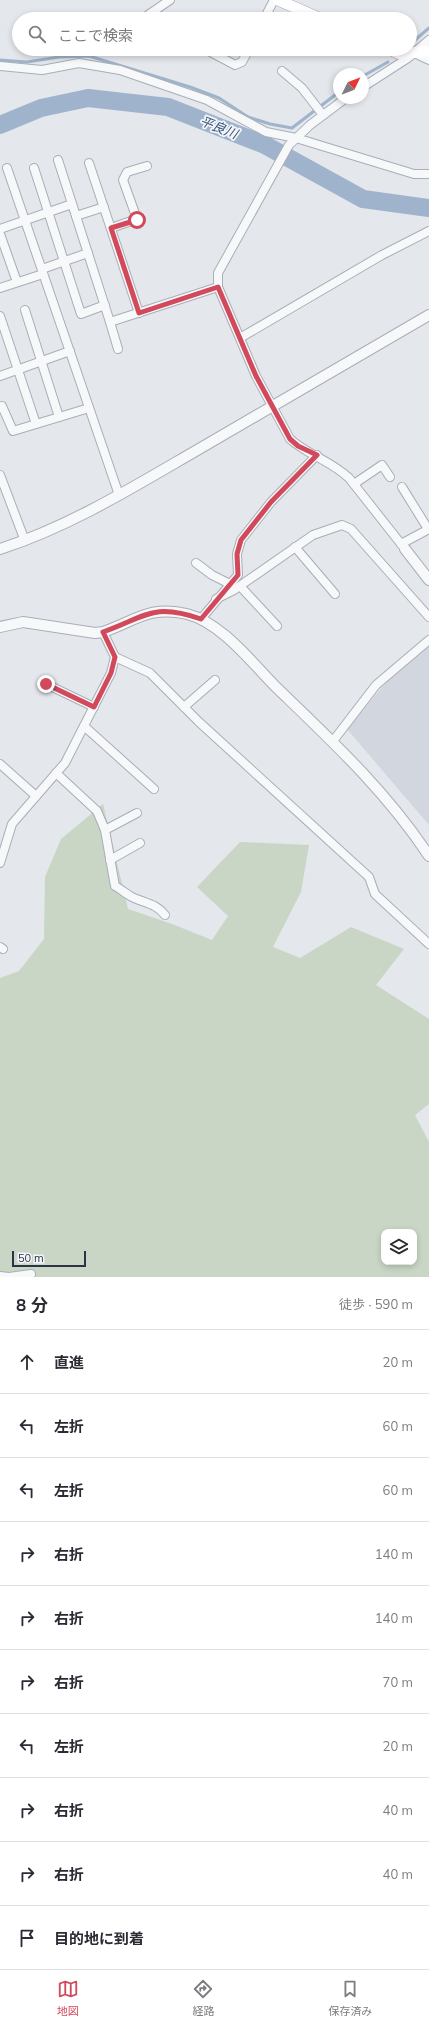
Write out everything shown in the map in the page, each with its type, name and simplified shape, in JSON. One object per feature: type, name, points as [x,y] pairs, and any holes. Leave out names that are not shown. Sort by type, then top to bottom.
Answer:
[{"type":"main road","points":[[278,0],[305,12]]},
{"type":"main road","points":[[417,52],[429,51]]},
{"type":"street","points":[[152,12],[170,0]]},
{"type":"street","points":[[268,12],[274,0]]},
{"type":"street","points":[[417,50],[429,40]]},
{"type":"street","points":[[417,55],[429,60]]},
{"type":"street","points":[[218,56],[235,65],[242,62],[245,56]]},
{"type":"street","points":[[369,83],[409,56]]},
{"type":"street","points":[[0,66],[42,70],[79,63],[120,70],[207,100],[266,132],[296,138],[414,174],[429,174]]},
{"type":"street","points":[[282,71],[302,88],[323,114]]},
{"type":"street","points":[[337,104],[323,114],[289,145],[218,274],[218,287],[271,406],[290,439],[298,446],[317,455],[338,468],[354,484],[403,547],[427,573]]},
{"type":"street","points":[[58,160],[118,349]]},
{"type":"street","points":[[89,163],[139,313]]},
{"type":"street","points":[[111,228],[137,220],[123,180],[127,172],[147,166]]},
{"type":"street","points":[[34,168],[81,314],[105,305]]},
{"type":"street","points":[[5,170],[25,221],[119,495]]},
{"type":"street","points":[[0,229],[72,204]]},
{"type":"street","points":[[76,216],[104,207]]},
{"type":"street","points":[[240,338],[382,255],[429,231]]},
{"type":"street","points":[[0,234],[17,282]]},
{"type":"street","points":[[0,288],[88,253]]},
{"type":"street","points":[[110,322],[218,287]]},
{"type":"street","points":[[25,310],[59,417]]},
{"type":"street","points":[[0,549],[25,541],[71,521],[119,495],[429,315]]},
{"type":"street","points":[[0,316],[36,424]]},
{"type":"street","points":[[0,376],[70,351]]},
{"type":"street","points":[[1,405],[13,431],[89,408]]},
{"type":"street","points":[[201,619],[216,599],[238,575],[237,554],[241,540],[271,502],[317,455]]},
{"type":"street","points":[[354,484],[382,466],[390,477]]},
{"type":"street","points":[[0,475],[25,541]]},
{"type":"street","points":[[402,487],[429,529],[403,547]]},
{"type":"street","points":[[216,599],[240,586],[313,535],[342,525],[351,529],[429,618]]},
{"type":"street","points":[[296,548],[335,594]]},
{"type":"street","points":[[196,563],[230,584]]},
{"type":"street","points":[[240,586],[277,626]]},
{"type":"street","points":[[0,628],[23,622],[95,633],[103,632],[156,611],[186,614],[217,627],[333,741],[399,813],[429,856]]},
{"type":"street","points":[[0,863],[12,824],[65,763],[111,673],[115,657],[103,632]]},
{"type":"street","points":[[333,741],[376,685],[429,640]]},
{"type":"street","points":[[115,657],[150,673],[184,707],[369,877],[375,894],[429,944]]},
{"type":"street","points":[[184,707],[215,680]]},
{"type":"street","points":[[46,684],[94,707]]},
{"type":"street","points":[[84,726],[154,789]]},
{"type":"street","points":[[0,764],[36,796]]},
{"type":"street","points":[[56,773],[97,811],[105,830],[110,860],[114,873],[115,886],[132,897],[148,902],[160,909],[165,915]]},
{"type":"street","points":[[105,830],[137,813]]},
{"type":"street","points":[[110,860],[140,843]]},
{"type":"street","points":[[0,1276],[9,1277],[31,1274]]},
{"type":"shaded area","points":[[429,646],[429,825],[347,729],[400,666]]},
{"type":"green space","points":[[103,804],[128,909],[212,940],[228,916],[197,887],[240,842],[309,845],[301,892],[273,947],[300,958],[351,927],[404,949],[376,985],[429,1019],[429,1104],[415,1115],[429,1142],[429,1277],[0,1277],[0,978],[19,971],[44,939],[45,877],[61,839]]},
{"type":"waterway","points":[[417,38],[429,28]]},
{"type":"waterway","points":[[0,60],[27,62],[59,57],[89,56],[190,87],[219,98],[248,117],[270,124],[292,128],[333,97]]},
{"type":"waterway","points":[[369,73],[388,62]]},
{"type":"waterway","name":"平良川","points":[[0,125],[41,108],[88,98],[168,107],[265,145],[363,199],[429,208]]},
{"type":"route","points":[[46,684],[94,707],[111,673],[115,657],[103,632],[156,611],[186,614],[201,619],[212,604],[238,575],[237,554],[241,540],[271,502],[298,477],[317,455],[298,446],[290,439],[256,376],[218,287],[139,313],[111,228],[137,220]]}]
